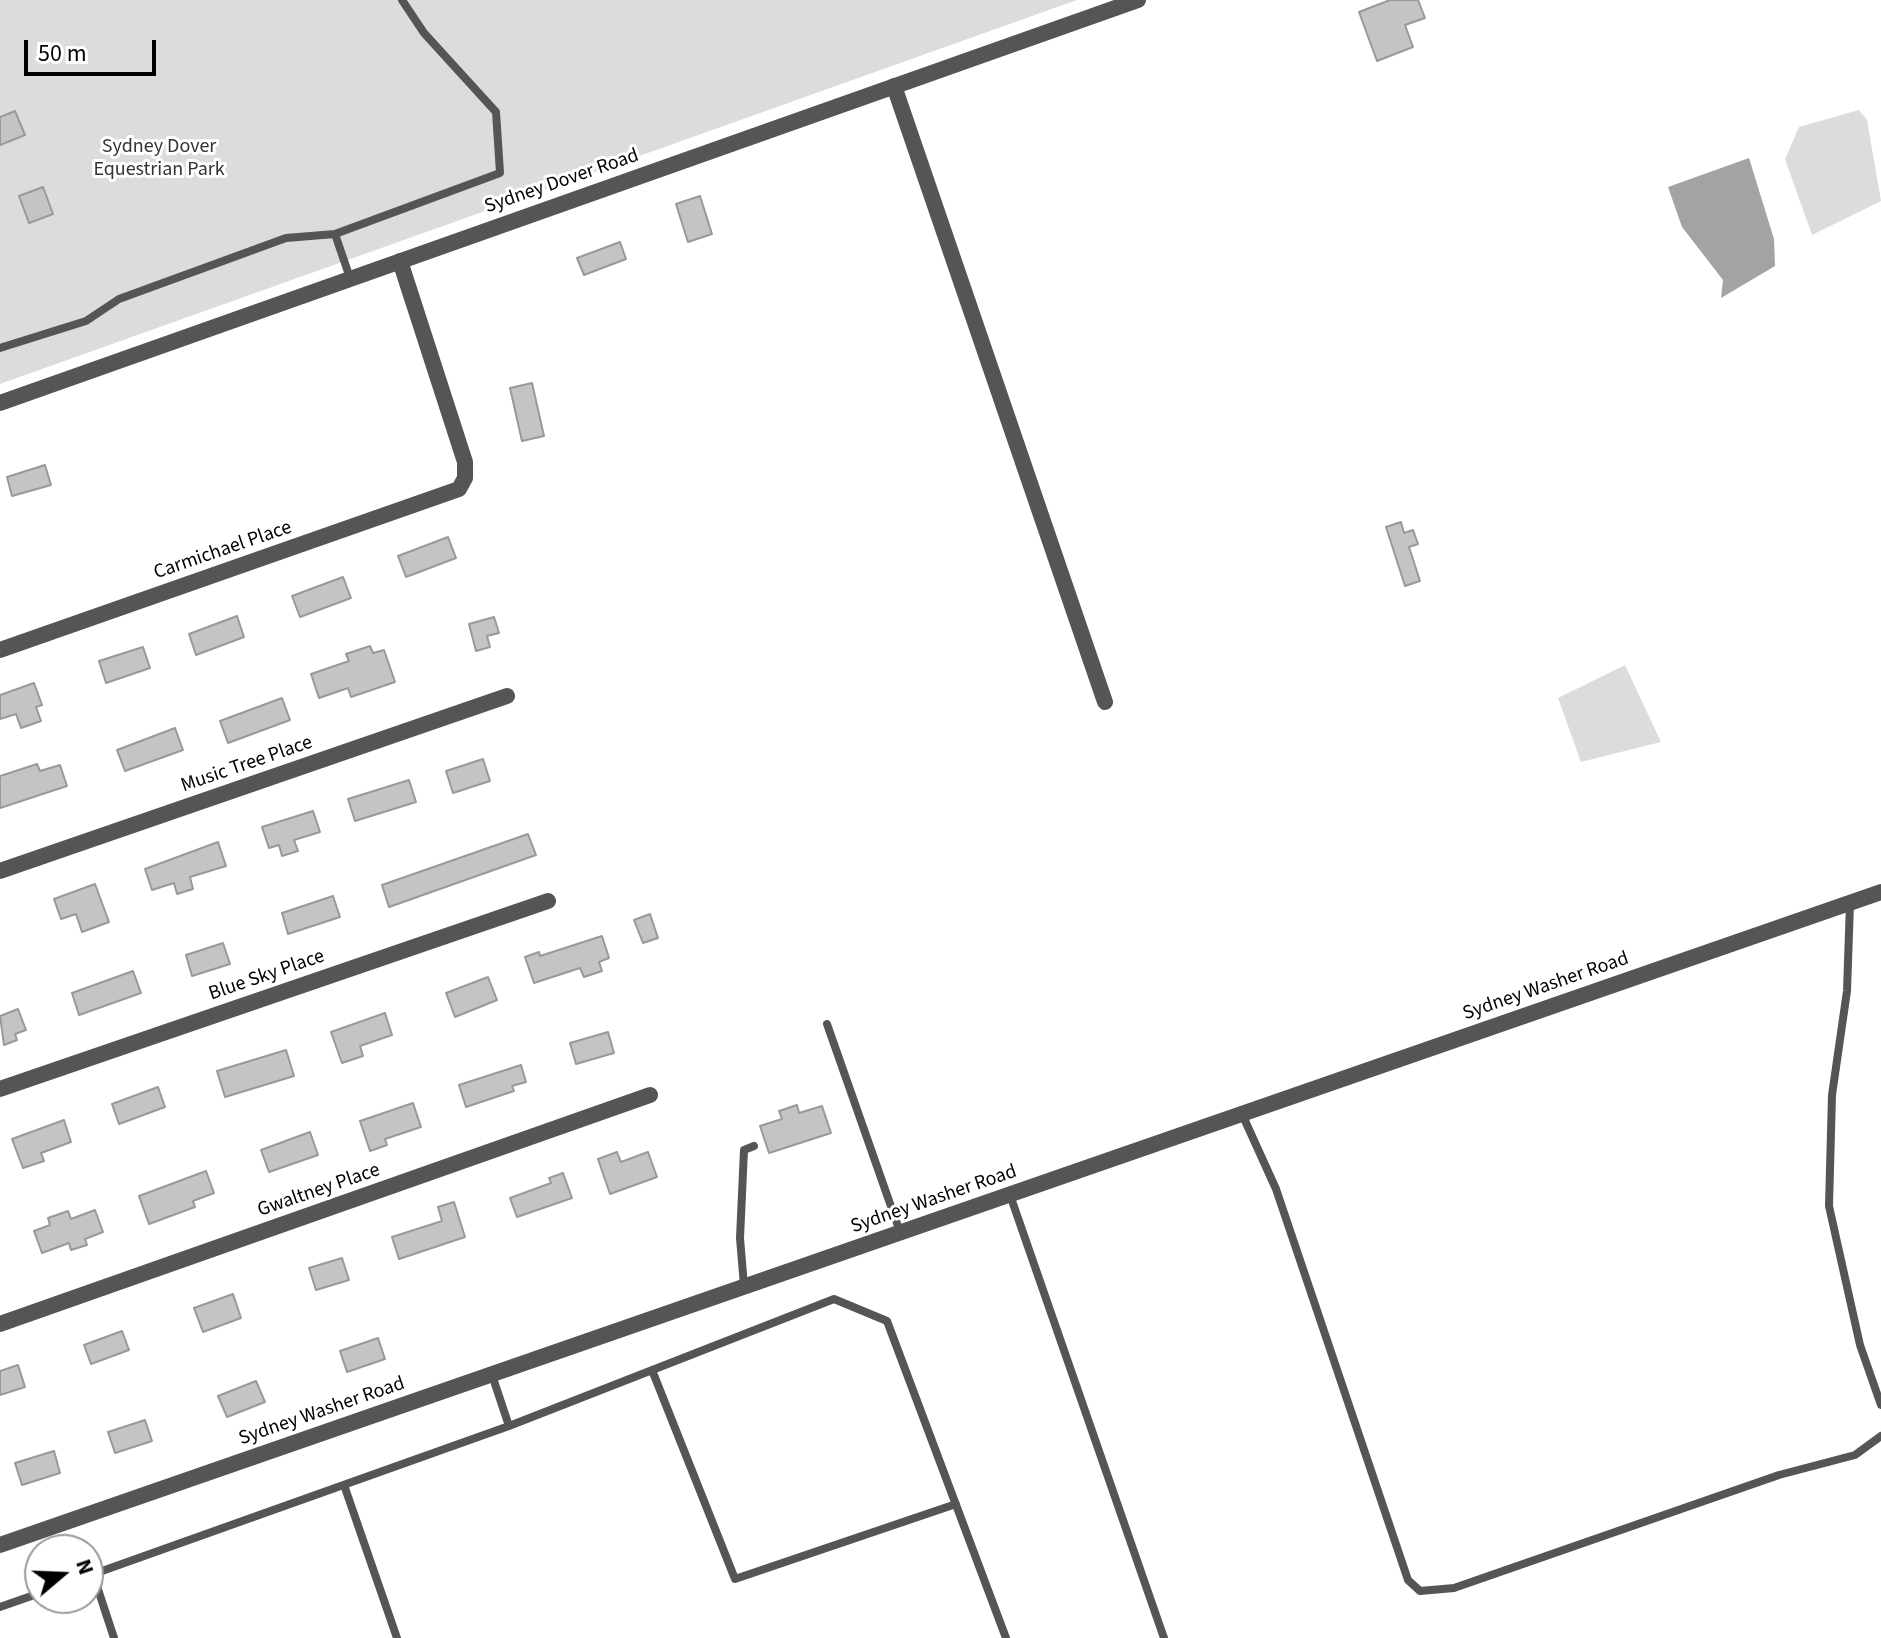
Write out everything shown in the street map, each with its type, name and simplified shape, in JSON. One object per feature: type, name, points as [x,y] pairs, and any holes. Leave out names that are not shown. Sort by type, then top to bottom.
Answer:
[{"type":"street","name":"Sydney Dover Road","points":[[0,403],[1135,1]]},
{"type":"street","points":[[894,86],[1105,702]]},
{"type":"street","name":"Carmichael Place","points":[[0,650],[459,489],[465,478],[465,462],[400,261]]},
{"type":"street","name":"Music Tree Place","points":[[0,871],[507,696]]},
{"type":"street","name":"Sydney Washer Road","points":[[0,1545],[1881,892]]},
{"type":"street","name":"Blue Sky Place","points":[[0,1089],[548,901]]},
{"type":"street","name":"Gwaltney Place","points":[[0,1324],[650,1095]]},
{"type":"lane","points":[[0,348],[86,321],[119,299],[286,238],[335,234],[500,173],[496,112],[424,33],[402,0]]},
{"type":"lane","points":[[335,234],[350,278]]},
{"type":"lane","points":[[1850,903],[1847,991],[1832,1095],[1829,1206],[1860,1345],[1880,1402]]},
{"type":"lane","points":[[827,1024],[900,1233]]},
{"type":"lane","points":[[1242,1114],[1276,1189],[1408,1580],[1420,1591],[1454,1588],[1779,1475],[1855,1455],[1881,1436]]},
{"type":"lane","points":[[744,1287],[740,1238],[744,1150],[754,1146]]},
{"type":"lane","points":[[1010,1195],[1164,1638]]},
{"type":"lane","points":[[104,1570],[509,1426],[834,1299],[887,1321],[1006,1638]]},
{"type":"lane","points":[[652,1370],[735,1579],[956,1504]]},
{"type":"lane","points":[[492,1375],[509,1426]]},
{"type":"lane","points":[[344,1485],[397,1638]]},
{"type":"lane","points":[[0,1607],[24,1599]]},
{"type":"lane","points":[[104,1612],[114,1638]]},
{"type":"green space","name":"Sydney Dover Equestrian Park","points":[[0,0],[1077,0],[0,384]]},
{"type":"green space","points":[[1859,110],[1867,120],[1881,201],[1812,235],[1785,159],[1799,127]]},
{"type":"green space","points":[[1625,665],[1661,742],[1581,762],[1558,698]]},
{"type":"shaded area","points":[[1749,158],[1774,239],[1775,266],[1721,298],[1723,280],[1682,227],[1668,187]]},
{"type":"building","points":[[1390,0],[1418,0],[1425,18],[1405,25],[1413,47],[1377,61],[1359,12]]},
{"type":"building","points":[[15,111],[25,135],[0,145],[0,117]]},
{"type":"building","points":[[43,187],[53,214],[29,223],[19,196]]},
{"type":"building","points":[[700,196],[712,234],[688,242],[676,204]]},
{"type":"building","points":[[620,242],[626,259],[584,275],[577,258]]},
{"type":"building","points":[[532,383],[544,436],[522,441],[510,388]]},
{"type":"building","points":[[45,465],[51,485],[12,496],[7,477]]},
{"type":"building","points":[[1401,522],[1404,533],[1413,530],[1418,544],[1409,547],[1420,581],[1405,586],[1386,527]]},
{"type":"building","points":[[448,537],[456,558],[406,577],[398,556]]},
{"type":"building","points":[[343,577],[351,598],[300,617],[292,596]]},
{"type":"building","points":[[237,616],[244,637],[196,655],[189,634]]},
{"type":"building","points":[[494,617],[499,633],[487,636],[490,647],[476,651],[469,624]]},
{"type":"building","points":[[370,646],[373,653],[384,650],[395,682],[351,697],[348,688],[319,698],[311,674],[349,661],[346,654]]},
{"type":"building","points":[[143,647],[150,668],[106,683],[99,661]]},
{"type":"building","points":[[34,683],[42,705],[36,707],[41,721],[21,728],[16,714],[0,719],[0,695]]},
{"type":"building","points":[[282,698],[290,720],[228,743],[220,721]]},
{"type":"building","points":[[175,728],[183,750],[125,771],[117,750]]},
{"type":"building","points":[[483,759],[490,781],[453,793],[446,771]]},
{"type":"building","points":[[37,764],[40,771],[60,765],[67,786],[0,808],[0,776]]},
{"type":"building","points":[[409,780],[416,802],[355,821],[348,799]]},
{"type":"building","points":[[313,811],[320,832],[294,840],[298,851],[282,856],[279,845],[269,848],[262,827]]},
{"type":"building","points":[[528,834],[536,855],[389,907],[382,885]]},
{"type":"building","points":[[218,842],[226,866],[190,877],[193,889],[177,894],[174,883],[152,890],[145,869]]},
{"type":"building","points":[[95,884],[109,922],[82,932],[76,914],[61,919],[54,899]]},
{"type":"building","points":[[333,896],[340,917],[288,934],[282,913]]},
{"type":"building","points":[[650,914],[658,938],[643,943],[634,920]]},
{"type":"building","points":[[602,936],[609,958],[599,962],[602,971],[584,977],[580,968],[534,983],[525,957],[539,952],[540,956]]},
{"type":"building","points":[[223,943],[230,964],[192,976],[186,955]]},
{"type":"building","points":[[133,971],[141,993],[79,1015],[72,993]]},
{"type":"building","points":[[488,977],[497,1000],[455,1017],[446,993]]},
{"type":"building","points":[[18,1009],[26,1030],[15,1034],[17,1040],[4,1045],[0,1016]]},
{"type":"building","points":[[385,1013],[392,1035],[360,1046],[363,1056],[342,1063],[331,1032]]},
{"type":"building","points":[[608,1032],[614,1053],[576,1064],[570,1043]]},
{"type":"building","points":[[286,1050],[294,1076],[225,1097],[217,1071]]},
{"type":"building","points":[[521,1065],[526,1082],[512,1086],[514,1091],[466,1107],[459,1085]]},
{"type":"building","points":[[158,1087],[165,1107],[119,1124],[112,1104]]},
{"type":"building","points":[[413,1103],[421,1127],[385,1139],[387,1145],[370,1151],[360,1121]]},
{"type":"building","points":[[797,1105],[799,1113],[822,1106],[831,1133],[769,1153],[760,1126],[782,1119],[779,1111]]},
{"type":"building","points":[[64,1120],[71,1142],[41,1153],[44,1161],[23,1168],[12,1139]]},
{"type":"building","points":[[310,1132],[318,1155],[269,1172],[261,1150]]},
{"type":"building","points":[[617,1152],[621,1162],[648,1152],[657,1177],[610,1194],[598,1159]]},
{"type":"building","points":[[206,1171],[214,1193],[193,1201],[195,1207],[149,1224],[139,1196]]},
{"type":"building","points":[[563,1173],[572,1198],[517,1217],[510,1198],[551,1183],[549,1178]]},
{"type":"building","points":[[454,1202],[465,1237],[399,1259],[392,1237],[442,1221],[438,1207]]},
{"type":"building","points":[[95,1210],[103,1232],[85,1239],[87,1245],[71,1250],[69,1243],[42,1253],[34,1231],[50,1225],[48,1218],[68,1211],[71,1219]]},
{"type":"building","points":[[342,1258],[349,1280],[316,1290],[309,1268]]},
{"type":"building","points":[[233,1294],[241,1318],[203,1332],[194,1308]]},
{"type":"building","points":[[122,1331],[129,1350],[91,1364],[84,1345]]},
{"type":"building","points":[[378,1338],[385,1359],[347,1372],[340,1351]]},
{"type":"building","points":[[18,1365],[25,1387],[0,1395],[0,1371]]},
{"type":"building","points":[[256,1381],[265,1402],[227,1417],[218,1396]]},
{"type":"building","points":[[145,1420],[152,1441],[115,1453],[108,1432]]},
{"type":"building","points":[[54,1451],[60,1473],[22,1485],[15,1463]]}]
